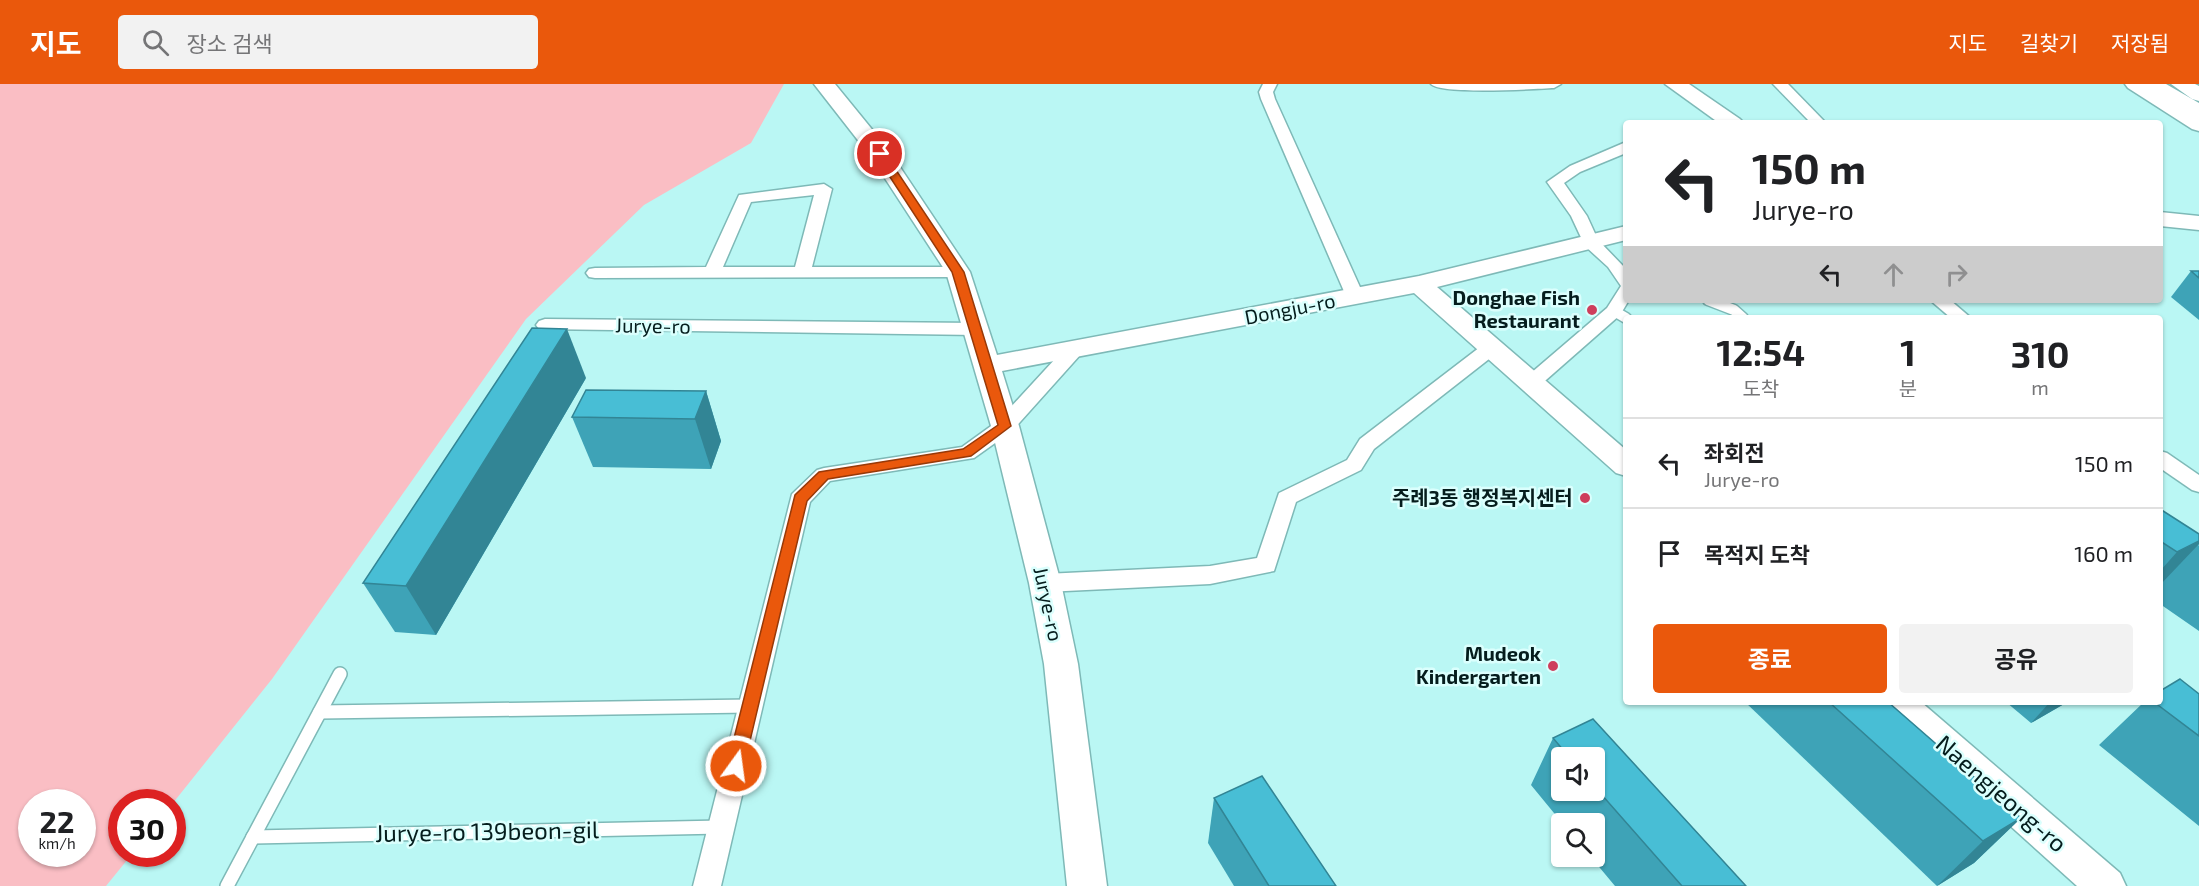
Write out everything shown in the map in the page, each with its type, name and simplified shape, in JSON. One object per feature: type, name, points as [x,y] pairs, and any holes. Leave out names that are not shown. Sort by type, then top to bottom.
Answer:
[{"type":"highway","points":[[2150,84],[2199,113]]},
{"type":"highway","points":[[2166,84],[2199,104]]},
{"type":"street","name":"Jurye-ro","points":[[824,84],[880,154],[958,272],[977,329],[1005,426],[1045,583],[1061,664],[1087,886]]},
{"type":"street","points":[[1270,84],[1266,92],[1268,99],[1355,296]]},
{"type":"street","points":[[1438,84],[1482,86],[1554,84]]},
{"type":"street","points":[[1675,84],[1729,120]]},
{"type":"street","points":[[1780,84],[1816,120]]},
{"type":"street","points":[[2135,84],[2199,125]]},
{"type":"street","points":[[2181,84],[2199,96]]},
{"type":"street","points":[[1620,266],[1591,242],[1579,216],[1555,182],[1575,169],[1623,148]]},
{"type":"street","points":[[712,273],[745,198],[824,189],[802,273]]},
{"type":"street","points":[[2163,219],[2195,223]]},
{"type":"street","name":"Dongju-ro","points":[[987,365],[1419,284],[1623,234]]},
{"type":"street","points":[[595,273],[958,272]]},
{"type":"street","points":[[1419,284],[1623,463]]},
{"type":"street","points":[[1943,303],[1958,315]]},
{"type":"street","points":[[1531,383],[1592,328],[1620,314]]},
{"type":"street","name":"Jurye-ro","points":[[545,325],[977,329]]},
{"type":"street","points":[[1045,583],[1210,575],[1266,565],[1287,498],[1354,465],[1367,444],[1491,348]]},
{"type":"street","points":[[707,886],[800,499],[824,475],[967,453],[1005,426],[1074,350]]},
{"type":"street","points":[[2163,460],[2199,485]]},
{"type":"street","name":"Naengjeong-ro","points":[[1899,705],[2106,886]]},
{"type":"lane","points":[[1716,303],[1734,310],[1740,315]]},
{"type":"lane","points":[[227,886],[340,674]]},
{"type":"lane","points":[[320,712],[751,706]]},
{"type":"lane","name":"Jurye-ro 139beon-gil","points":[[253,837],[721,827]]},
{"type":"shaded area","points":[[0,84],[784,84],[751,143],[644,205],[526,319],[272,679],[184,789],[108,789],[108,867],[121,867],[106,886],[0,886]]},
{"type":"building","points":[[2191,271],[2199,271],[2199,278]]},
{"type":"building","points":[[532,328],[567,329],[406,586],[363,583]]},
{"type":"building","points":[[586,390],[706,391],[695,419],[572,417]]},
{"type":"building","points":[[2163,511],[2199,534],[2199,541],[2177,552],[2163,543]]},
{"type":"building","points":[[2180,679],[2199,694],[2199,736],[2158,705],[2163,705],[2163,689]]},
{"type":"building","points":[[1832,705],[1891,705],[2021,818],[1983,841]]},
{"type":"building","points":[[1593,719],[1746,886],[1682,886],[1605,798],[1605,747],[1561,747],[1553,738]]},
{"type":"building","points":[[1262,776],[1336,886],[1269,886],[1214,798]]},
{"type":"place","name":"Donghae Fish Restaurant","points":[[1592,310]]},
{"type":"place","name":"주례3동 행정복지센터","points":[[1585,498]]},
{"type":"place","name":"Mudeok Kindergarten","points":[[1553,666]]},
{"type":"route","points":[[736,766],[800,499],[824,475],[967,453],[1005,426],[958,272],[880,154]]}]
